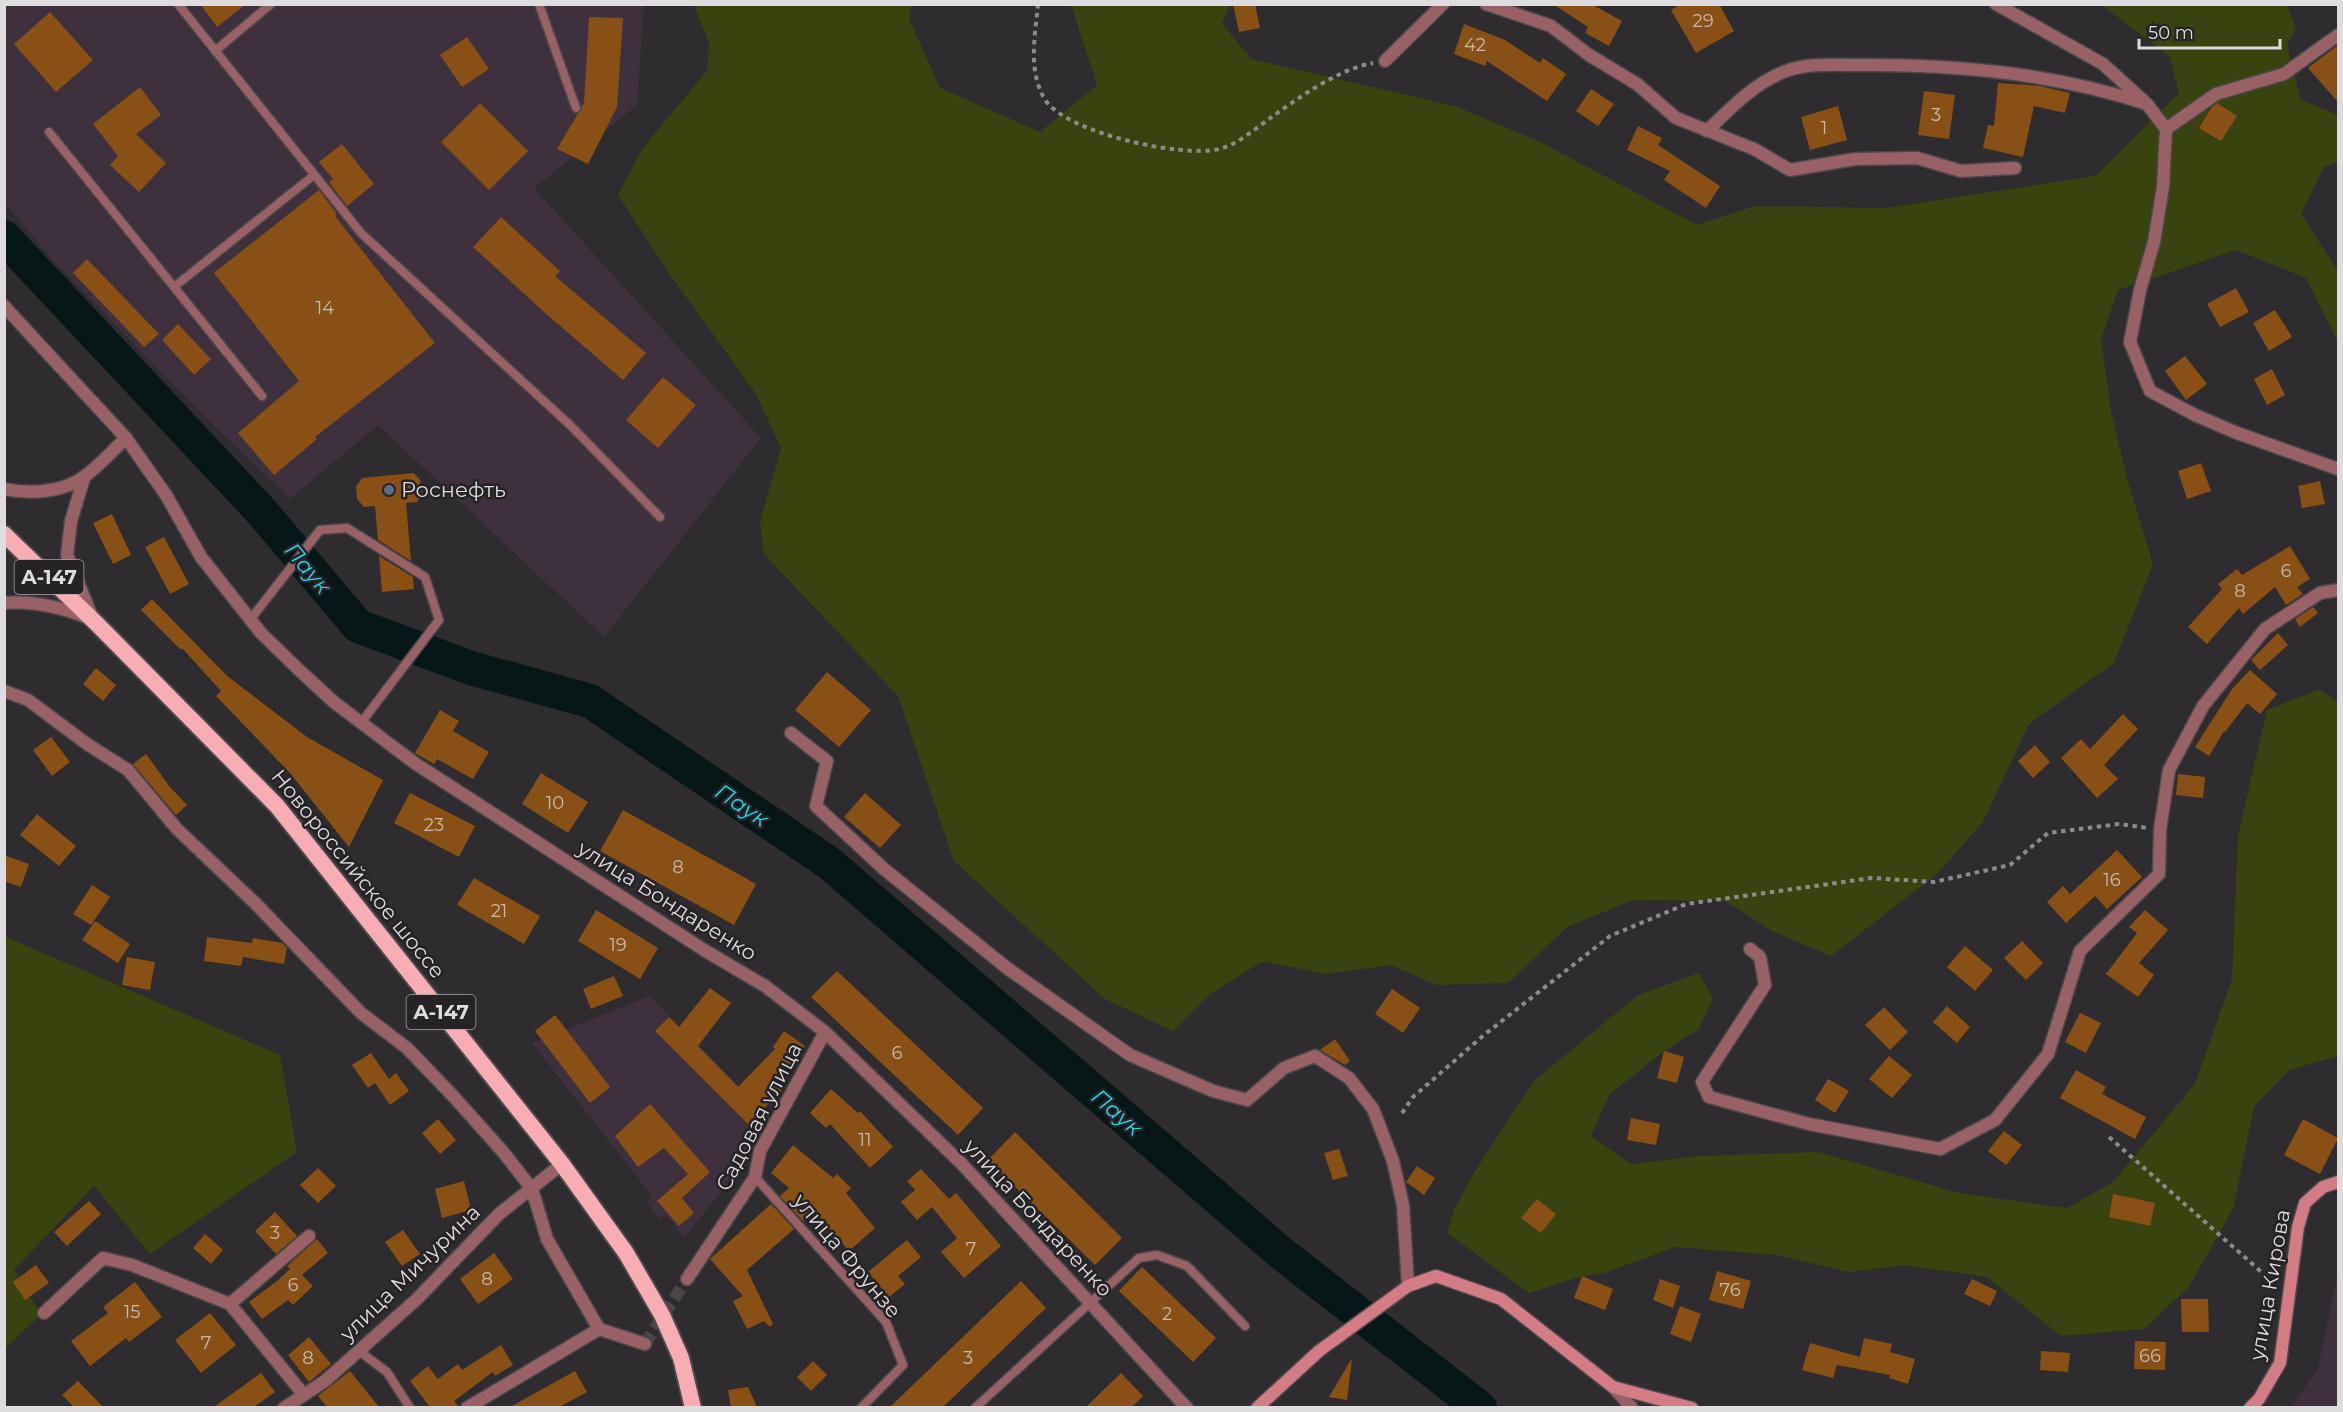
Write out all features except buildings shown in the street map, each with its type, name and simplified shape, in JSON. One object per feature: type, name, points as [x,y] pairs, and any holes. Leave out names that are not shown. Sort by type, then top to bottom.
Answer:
[{"type":"highway","name":"Новороссийское шоссе","points":[[4,534],[94,621],[277,806],[562,1164],[626,1253],[662,1315],[681,1358],[693,1407]]},
{"type":"main road","name":"улица Кирова","points":[[2250,1407],[2259,1399],[2280,1363],[2298,1227],[2305,1203],[2323,1186],[2338,1182]]},
{"type":"main road","points":[[1257,1407],[1318,1351],[1408,1286],[1436,1276],[1501,1299],[1612,1387],[1692,1407]]},
{"type":"street","points":[[1385,61],[1443,4]]},
{"type":"street","points":[[1486,4],[1551,26],[1589,55],[1637,84],[1676,118],[1754,148],[1791,170],[1855,159],[1917,158],[1961,171],[2015,168]]},
{"type":"street","points":[[1996,4],[2103,64],[2146,104],[2166,129],[2163,187],[2158,220],[2140,290],[2130,342],[2150,391],[2195,415],[2237,433],[2338,469]]},
{"type":"street","points":[[2166,129],[2216,94],[2284,74],[2338,35]]},
{"type":"street","points":[[1707,131],[1751,89],[1787,70],[1824,65],[1946,66],[2065,81],[2105,90],[2146,104]]},
{"type":"street","name":"улица Бондаренко","points":[[4,306],[126,438],[166,495],[201,557],[261,633],[314,684],[361,723],[446,783],[704,950],[765,986],[825,1032],[961,1163],[1187,1407]]},
{"type":"street","points":[[4,489],[23,492],[61,488],[84,478],[126,438]]},
{"type":"street","points":[[84,478],[71,521],[67,555],[94,621]]},
{"type":"street","points":[[1750,949],[1760,957],[1765,985],[1702,1082],[1709,1097],[1809,1124],[1940,1149],[1995,1120],[2048,1054],[2080,951],[2159,874],[2160,830],[2169,770],[2203,706],[2265,629],[2320,592],[2338,590]]},
{"type":"street","points":[[4,603],[22,602],[66,609],[94,621]]},
{"type":"street","points":[[4,691],[28,700],[87,744],[128,770],[177,829],[255,903],[361,1013],[406,1048],[504,1153],[532,1189],[547,1239],[599,1329],[645,1344]]},
{"type":"street","points":[[791,733],[827,761],[816,806],[884,869],[1007,968],[1131,1055],[1213,1091],[1247,1100],[1284,1068],[1315,1056],[1349,1078],[1373,1108],[1393,1161],[1403,1205],[1408,1286]]},
{"type":"street","name":"Садовая улица","points":[[687,1278],[755,1177],[760,1151],[825,1032]]},
{"type":"street","name":"улица Мичурина","points":[[284,1407],[325,1381],[417,1299],[499,1214],[562,1164]]},
{"type":"street","points":[[230,1304],[309,1236]]},
{"type":"street","points":[[44,1312],[103,1258],[132,1265],[230,1304],[304,1395]]},
{"type":"street","points":[[467,1407],[599,1329]]},
{"type":"street","points":[[1612,1387],[1632,1407]]},
{"type":"lane","points":[[178,4],[361,233],[571,426],[660,517]]},
{"type":"lane","points":[[215,51],[271,4]]},
{"type":"lane","points":[[539,4],[576,108]]},
{"type":"lane","points":[[49,132],[262,396]]},
{"type":"lane","points":[[174,287],[314,175]]},
{"type":"lane","points":[[250,620],[320,530],[347,528],[425,577],[439,620],[361,723]]},
{"type":"lane","name":"улица Фрунзе","points":[[755,1177],[886,1322],[903,1365],[861,1407]]},
{"type":"lane","points":[[975,1407],[1138,1257],[1157,1255],[1187,1266],[1245,1326]]},
{"type":"lane","points":[[359,1351],[387,1372],[410,1407]]},
{"type":"path","points":[[1038,4],[1033,66],[1045,100],[1068,120],[1111,137],[1176,149],[1218,149],[1243,138],[1295,100],[1354,67],[1385,61]]},
{"type":"path","points":[[1402,1113],[1413,1097],[1484,1035],[1610,936],[1686,904],[1872,878],[1934,882],[2010,865],[2048,833],[2119,824],[2160,830]]},
{"type":"path","points":[[2109,1137],[2289,1297]]},
{"type":"shaded area","points":[[4,5],[644,5],[637,105],[534,188],[761,438],[604,637],[378,425],[290,499],[178,390],[51,258],[5,203]]},
{"type":"shaded area","points":[[649,996],[776,1123],[684,1238],[666,1215],[659,1219],[647,1202],[652,1196],[532,1043]]},
{"type":"shaded area","points":[[2338,1271],[2338,1407],[2291,1407],[2318,1368]]},
{"type":"green space","points":[[2244,4],[2252,6],[2287,5],[2296,28],[2287,45],[2301,100],[2338,115],[2338,161],[2324,167],[2301,214],[2338,271],[2338,342],[2306,278],[2236,250],[2118,290],[2101,339],[2111,411],[2127,478],[2153,564],[2114,663],[2029,724],[1983,822],[1937,874],[1831,956],[1774,932],[1725,901],[1633,900],[1567,927],[1508,983],[1436,985],[1391,965],[1325,974],[1263,961],[1210,994],[1173,1031],[1105,999],[954,861],[898,696],[764,554],[760,522],[781,448],[756,394],[669,273],[618,195],[642,149],[707,71],[709,43],[694,5],[912,5],[909,19],[940,88],[1040,132],[1097,85],[1071,5],[1230,5],[1222,23],[1251,59],[1455,106],[1540,142],[1697,225],[1755,206],[1886,208],[2095,176],[2179,93],[2170,57],[2102,5]]},
{"type":"green space","points":[[2320,689],[2338,703],[2338,1056],[2289,1070],[2254,1107],[2233,1209],[2189,1287],[2144,1329],[2061,1336],[1987,1277],[1905,1265],[1849,1272],[1777,1255],[1676,1247],[1604,1273],[1582,1276],[1529,1293],[1447,1233],[1454,1210],[1473,1174],[1534,1081],[1638,995],[1699,973],[1713,999],[1699,1029],[1664,1051],[1609,1095],[1591,1136],[1631,1164],[1699,1156],[1818,1152],[1959,1193],[2067,1208],[2113,1182],[2195,1084],[2232,979],[2238,835],[2267,710]]},
{"type":"green space","points":[[4,934],[6,937],[280,1055],[297,1152],[150,1254],[94,1186],[14,1270],[41,1315],[5,1348]]},
{"type":"waterway","name":"Паук","points":[[4,237],[261,511],[358,626],[471,668],[590,701],[829,863],[1281,1253],[1480,1408]]},
{"type":"tunnel","points":[[645,1344],[687,1279]]},
{"type":"place","name":"Роснефть","points":[[389,490]]}]
